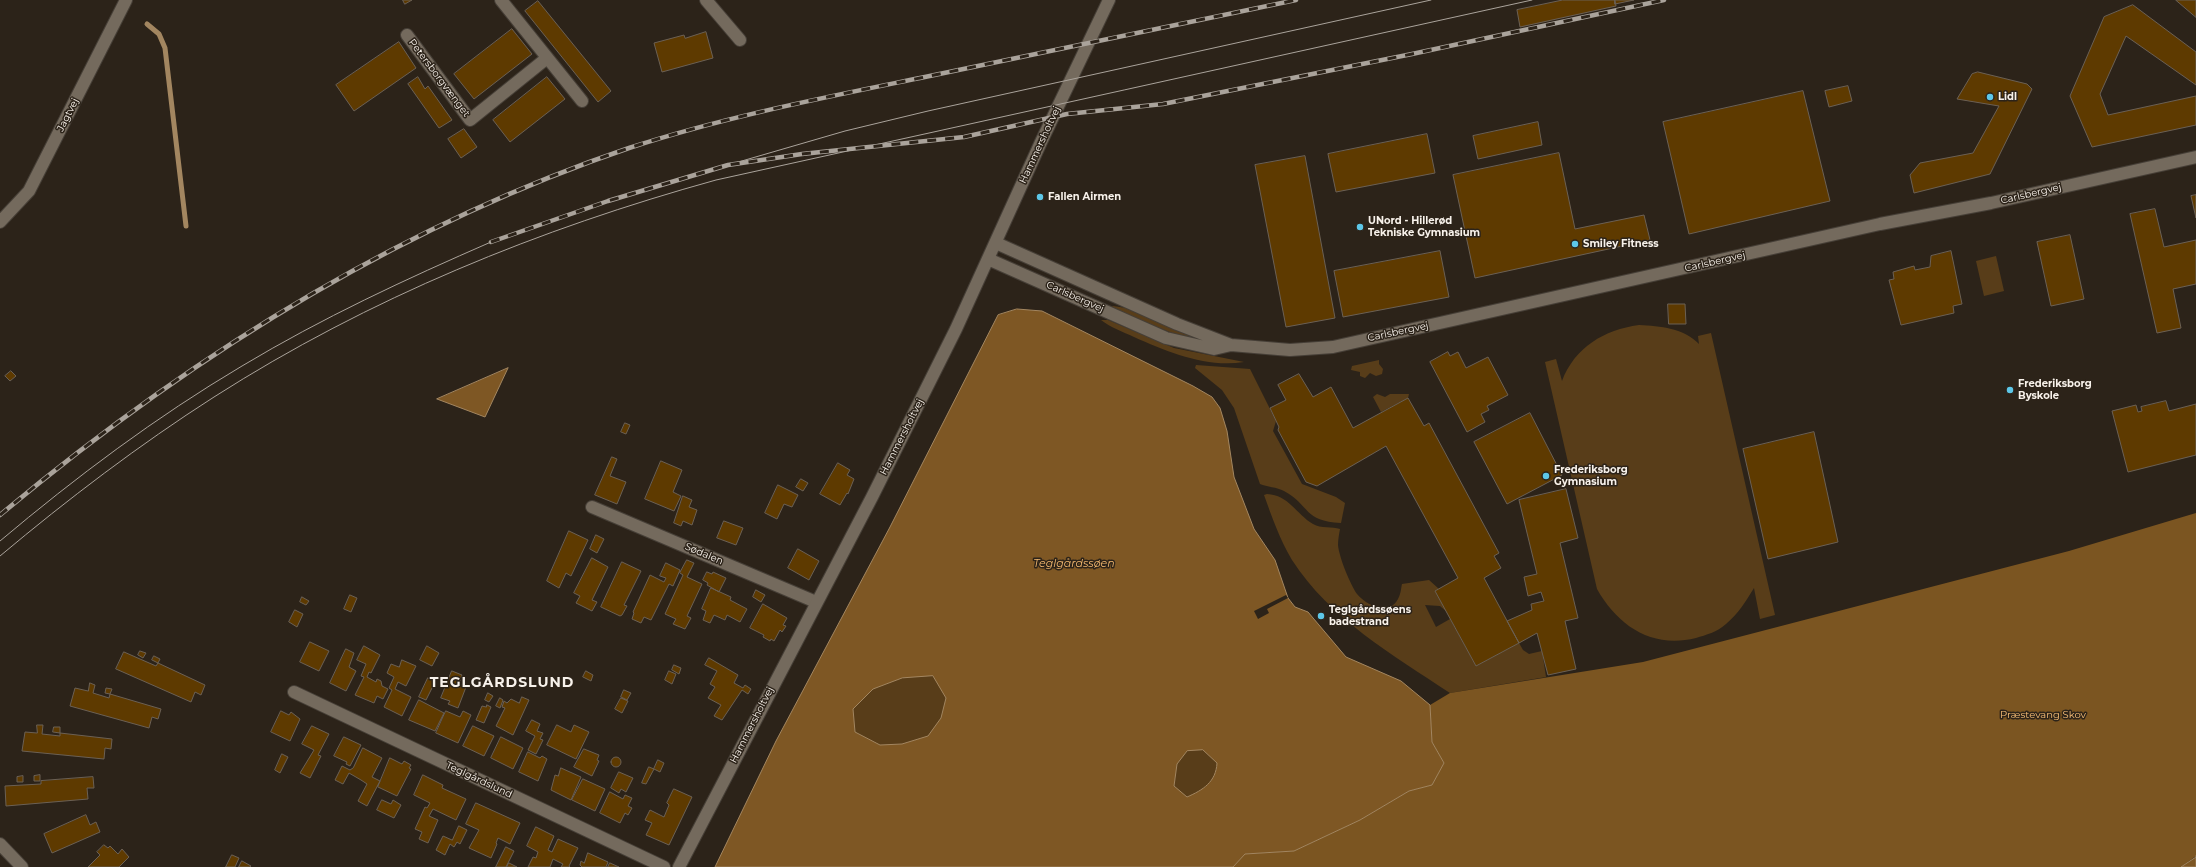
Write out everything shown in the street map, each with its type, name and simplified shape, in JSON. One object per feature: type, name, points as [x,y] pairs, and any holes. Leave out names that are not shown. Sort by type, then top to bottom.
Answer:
[{"type":"street","name":"Jagtvej","points":[[0,222],[29,191],[126,0]]},
{"type":"street","points":[[500,0],[582,101]]},
{"type":"street","points":[[706,0],[740,40]]},
{"type":"street","name":"Hammersholtvej","points":[[679,867],[882,478],[956,329],[1108,0]]},
{"type":"street","name":"Petersborgvænget","points":[[407,35],[470,120],[547,58]]},
{"type":"street","name":"Carlsbergvej","points":[[996,243],[1177,324],[1231,344],[1290,350],[1333,347],[1880,224],[1991,203],[2196,157]]},
{"type":"street","name":"Carlsbergvej","points":[[988,259],[1166,338],[1214,349],[1231,344]]},
{"type":"street","name":"Sødalen","points":[[592,507],[816,602]]},
{"type":"street","name":"Teglgårdslund","points":[[294,692],[664,867]]},
{"type":"street","points":[[0,844],[22,867]]},
{"type":"shaded area","points":[[1996,256],[2004,291],[1984,296],[1976,261]]},
{"type":"shaded area","points":[[1113,306],[1133,309],[1206,338],[1205,342],[1172,333],[1111,308]]},
{"type":"shaded area","points":[[1101,320],[1108,320],[1174,348],[1244,362],[1216,363],[1201,361],[1147,343],[1108,325]]},
{"type":"shaded area","points":[[1639,325],[1663,327],[1679,331],[1686,334],[1699,344],[1698,336],[1711,333],[1775,615],[1760,619],[1754,588],[1738,612],[1723,627],[1696,638],[1680,641],[1665,640],[1638,632],[1626,624],[1605,602],[1597,589],[1545,362],[1556,359],[1562,381],[1575,359],[1592,342],[1614,331]]},
{"type":"shaded area","points":[[1379,360],[1379,364],[1383,369],[1382,374],[1376,376],[1370,373],[1365,378],[1360,376],[1360,372],[1351,370],[1352,366]]},
{"type":"shaded area","points":[[1196,365],[1250,369],[1276,421],[1273,431],[1302,484],[1336,497],[1345,503],[1341,523],[1329,522],[1313,516],[1299,502],[1284,491],[1260,484],[1234,408],[1222,390],[1195,368]]},
{"type":"shaded area","points":[[1377,394],[1385,397],[1390,394],[1409,394],[1408,398],[1381,412],[1373,397]]},
{"type":"shaded area","points":[[1264,495],[1275,495],[1287,501],[1307,520],[1316,526],[1340,529],[1338,545],[1343,563],[1354,590],[1366,602],[1378,607],[1389,607],[1398,599],[1402,584],[1429,580],[1439,589],[1435,591],[1447,612],[1440,606],[1425,605],[1436,627],[1450,619],[1476,666],[1519,643],[1523,650],[1529,654],[1542,651],[1546,677],[1450,693],[1385,650],[1364,634],[1344,618],[1307,581],[1292,560],[1276,528]]},
{"type":"shaded area","points":[[934,676],[946,698],[941,718],[929,736],[902,744],[880,745],[855,732],[853,709],[873,689],[902,678]]},
{"type":"shaded area","points":[[1203,750],[1217,763],[1216,770],[1208,784],[1187,797],[1174,787],[1177,764],[1187,751]]},
{"type":"green space","name":"Præstevang Skov","points":[[2196,513],[2196,856],[2181,867],[1233,867],[1245,854],[1294,851],[1360,820],[1409,791],[1432,785],[1444,763],[1432,742],[1430,705],[1450,693],[1643,662],[2069,551]]},
{"type":"water","name":"Teglgårdssøen","points":[[1017,309],[1042,311],[1193,386],[1212,397],[1220,408],[1227,431],[1234,477],[1254,529],[1275,560],[1288,598],[1295,607],[1308,612],[1346,657],[1401,681],[1430,705],[1432,742],[1444,763],[1432,785],[1409,791],[1360,820],[1294,851],[1245,854],[1233,867],[715,867],[776,741],[890,527],[998,315]],"holes":[[[933,676],[946,698],[941,718],[928,736],[902,744],[880,745],[855,732],[853,709],[873,689],[902,678]],[[1203,750],[1217,763],[1216,770],[1208,784],[1187,797],[1174,786],[1177,764],[1187,751]]]},
{"type":"water","points":[[508,368],[485,417],[437,399]]},
{"type":"water","points":[[2196,857],[2196,867],[2181,867]]},
{"type":"pier","points":[[1286,595],[1288,598],[1267,609],[1269,613],[1258,619],[1254,611]]},
{"type":"building","points":[[403,0],[412,0],[405,4]]},
{"type":"building","points":[[1563,0],[1615,0],[1616,6],[1520,27],[1517,10]]},
{"type":"building","points":[[1615,0],[1634,0],[1615,4]]},
{"type":"building","points":[[2176,0],[2196,0],[2196,17]]},
{"type":"building","points":[[538,1],[611,91],[598,102],[525,11]]},
{"type":"building","points":[[2133,5],[2196,52],[2196,85],[2126,36],[2100,94],[2108,115],[2196,96],[2196,125],[2092,147],[2070,96],[2104,17]]},
{"type":"building","points":[[512,29],[532,54],[474,99],[454,74]]},
{"type":"building","points":[[706,32],[713,58],[662,72],[654,43],[684,35],[685,38]]},
{"type":"building","points":[[399,42],[416,68],[354,111],[336,85]]},
{"type":"building","points":[[1978,72],[2027,84],[2032,89],[1990,174],[1914,193],[1910,175],[1920,163],[1973,153],[1999,106],[1957,99],[1972,74]]},
{"type":"building","points":[[418,77],[425,89],[428,86],[452,120],[439,128],[408,84]]},
{"type":"building","points":[[547,77],[565,99],[510,142],[493,120]]},
{"type":"building","points":[[1848,86],[1852,101],[1829,107],[1825,91]]},
{"type":"building","points":[[1803,91],[1830,201],[1689,234],[1663,122]]},
{"type":"building","points":[[1538,122],[1542,145],[1478,159],[1473,136]]},
{"type":"building","points":[[464,129],[477,147],[461,158],[448,139]]},
{"type":"building","points":[[1427,134],[1435,173],[1336,192],[1328,154]]},
{"type":"building","points":[[1559,153],[1575,229],[1644,215],[1650,240],[1475,278],[1453,175]]},
{"type":"building","points":[[1305,156],[1335,318],[1286,327],[1255,165]]},
{"type":"building","points":[[2196,195],[2196,218],[2191,196]]},
{"type":"building","points":[[2155,209],[2164,247],[2196,240],[2196,284],[2173,289],[2181,328],[2157,333],[2130,214]]},
{"type":"building","points":[[2070,235],[2084,299],[2051,306],[2037,242]]},
{"type":"building","points":[[1440,251],[1449,297],[1343,317],[1334,271]]},
{"type":"building","points":[[1951,251],[1962,304],[1953,306],[1954,313],[1901,325],[1889,280],[1894,279],[1893,272],[1914,266],[1915,270],[1930,267],[1931,256]]},
{"type":"building","points":[[1668,304],[1685,304],[1686,324],[1669,324]]},
{"type":"building","points":[[1448,352],[1450,356],[1458,352],[1466,368],[1488,357],[1508,395],[1487,406],[1489,410],[1481,414],[1485,422],[1467,432],[1430,362]]},
{"type":"building","points":[[11,371],[16,376],[10,381],[5,376]]},
{"type":"building","points":[[1299,374],[1313,397],[1331,387],[1353,428],[1408,398],[1424,426],[1429,423],[1499,553],[1494,556],[1501,568],[1484,578],[1519,643],[1476,666],[1435,591],[1458,578],[1386,446],[1317,486],[1306,482],[1278,430],[1279,427],[1270,408],[1286,400],[1278,385]]},
{"type":"building","points":[[2166,401],[2169,411],[2196,404],[2196,455],[2128,472],[2112,411],[2136,405],[2138,412],[2142,411],[2141,407]]},
{"type":"building","points":[[1530,413],[1562,475],[1507,504],[1474,442]]},
{"type":"building","points":[[625,423],[630,425],[626,434],[621,432]]},
{"type":"building","points":[[1814,432],[1838,542],[1768,559],[1743,449]]},
{"type":"building","points":[[612,457],[617,459],[610,476],[626,482],[617,504],[595,495]]},
{"type":"building","points":[[661,461],[682,470],[673,492],[681,496],[674,511],[645,499]]},
{"type":"building","points":[[838,463],[850,470],[847,475],[854,479],[848,494],[847,493],[840,505],[820,494]]},
{"type":"building","points":[[801,479],[808,483],[803,491],[796,487]]},
{"type":"building","points":[[778,485],[798,495],[792,507],[784,504],[777,519],[765,513]]},
{"type":"building","points":[[1566,489],[1578,538],[1560,543],[1578,618],[1565,621],[1576,669],[1548,675],[1537,633],[1519,643],[1507,621],[1532,610],[1531,604],[1544,601],[1541,592],[1528,596],[1524,577],[1537,574],[1519,500]]},
{"type":"building","points":[[683,496],[692,500],[689,507],[697,510],[692,525],[683,521],[681,526],[674,523]]},
{"type":"building","points":[[724,521],[743,528],[736,545],[717,538]]},
{"type":"building","points":[[569,531],[588,540],[571,576],[566,573],[559,588],[547,581]]},
{"type":"building","points":[[596,535],[604,539],[597,553],[590,549]]},
{"type":"building","points":[[798,549],[819,561],[809,580],[788,568]]},
{"type":"building","points":[[592,558],[608,567],[592,600],[597,602],[592,611],[576,603],[580,596],[574,593]]},
{"type":"building","points":[[687,560],[694,563],[687,577],[702,584],[687,616],[691,618],[685,629],[673,624],[676,619],[665,614],[683,575],[680,573]]},
{"type":"building","points":[[622,562],[641,571],[624,605],[627,606],[620,616],[601,607]]},
{"type":"building","points":[[666,563],[680,570],[673,586],[669,584],[651,620],[644,617],[641,623],[632,619],[633,612],[650,575],[664,582],[666,578],[660,576]]},
{"type":"building","points":[[707,572],[712,574],[713,572],[726,578],[719,592],[707,585],[708,583],[703,580]]},
{"type":"building","points":[[711,588],[731,597],[730,600],[747,609],[740,622],[727,615],[725,620],[714,615],[710,623],[703,620],[706,611],[702,609]]},
{"type":"building","points":[[756,590],[765,595],[761,602],[753,597]]},
{"type":"building","points":[[350,595],[357,598],[351,612],[344,609]]},
{"type":"building","points":[[302,597],[309,601],[306,605],[300,602]]},
{"type":"building","points":[[763,604],[787,618],[783,625],[786,626],[782,632],[780,630],[774,641],[771,639],[770,641],[763,637],[764,635],[750,628]]},
{"type":"building","points":[[295,610],[303,614],[297,627],[289,622]]},
{"type":"building","points":[[310,642],[329,651],[319,671],[300,662]]},
{"type":"building","points":[[364,646],[380,655],[371,673],[369,672],[367,677],[376,682],[377,679],[381,681],[382,686],[388,689],[383,699],[377,696],[374,703],[355,695],[364,677],[361,676],[366,664],[357,660]]},
{"type":"building","points":[[427,646],[439,653],[432,666],[420,660]]},
{"type":"building","points":[[346,649],[354,653],[349,667],[356,671],[346,691],[330,683]]},
{"type":"building","points":[[140,651],[146,653],[143,658],[138,655]]},
{"type":"building","points":[[124,652],[156,666],[158,663],[205,685],[201,695],[195,692],[191,702],[116,669]]},
{"type":"building","points":[[154,656],[160,659],[158,663],[152,660]]},
{"type":"building","points":[[709,658],[738,675],[734,683],[743,688],[745,685],[751,689],[748,694],[742,690],[722,720],[714,716],[721,705],[708,698],[715,687],[710,684],[717,671],[705,665]]},
{"type":"building","points":[[402,660],[416,666],[406,686],[398,682],[395,689],[411,697],[402,716],[384,707],[392,690],[389,688],[394,677],[387,673],[391,664],[399,667]]},
{"type":"building","points":[[674,665],[681,668],[679,674],[672,670]]},
{"type":"building","points":[[452,671],[462,675],[459,684],[466,687],[458,708],[448,704],[450,701],[441,698]]},
{"type":"building","points":[[586,671],[593,675],[591,681],[583,677]]},
{"type":"building","points":[[669,671],[676,674],[672,684],[665,680]]},
{"type":"building","points":[[428,678],[435,682],[426,700],[419,697]]},
{"type":"building","points":[[90,683],[95,685],[93,693],[109,698],[110,694],[161,709],[158,719],[152,717],[149,728],[70,706],[75,688],[88,691]]},
{"type":"building","points":[[106,688],[112,689],[110,694],[105,693]]},
{"type":"building","points":[[624,690],[631,693],[627,700],[621,697]]},
{"type":"building","points":[[488,693],[493,696],[489,702],[485,700]]},
{"type":"building","points":[[522,697],[529,700],[513,735],[496,726],[505,708],[502,707],[504,701],[507,703],[511,699],[519,703]]},
{"type":"building","points":[[500,698],[503,700],[500,708],[496,706]]},
{"type":"building","points":[[621,698],[628,701],[622,713],[615,709]]},
{"type":"building","points":[[419,700],[444,713],[435,731],[409,720]]},
{"type":"building","points":[[487,705],[491,707],[484,723],[476,720],[482,706],[486,707]]},
{"type":"building","points":[[281,711],[289,715],[291,712],[300,719],[290,741],[271,732]]},
{"type":"building","points":[[446,711],[460,717],[463,711],[471,715],[458,743],[436,733]]},
{"type":"building","points":[[532,720],[540,724],[537,731],[543,733],[540,739],[543,740],[536,754],[528,750],[535,736],[526,731]]},
{"type":"building","points":[[37,725],[43,725],[42,734],[60,736],[60,733],[112,739],[111,749],[105,748],[104,759],[22,751],[25,732],[37,733]]},
{"type":"building","points":[[557,725],[571,732],[574,725],[589,732],[576,759],[547,745]]},
{"type":"building","points":[[312,726],[329,734],[318,755],[321,756],[310,778],[300,773],[314,750],[302,744]]},
{"type":"building","points":[[473,726],[494,736],[484,756],[463,746]]},
{"type":"building","points":[[54,727],[60,727],[60,733],[53,732]]},
{"type":"building","points":[[344,737],[361,745],[350,766],[346,764],[347,762],[334,756]]},
{"type":"building","points":[[501,737],[523,748],[513,769],[491,758]]},
{"type":"building","points":[[363,748],[382,758],[372,777],[380,781],[367,806],[358,801],[367,784],[349,773],[343,784],[335,780],[342,766],[350,770],[353,768]]},
{"type":"building","points":[[584,749],[599,755],[597,760],[599,761],[592,776],[574,767]]},
{"type":"building","points":[[528,752],[540,758],[542,756],[547,759],[538,781],[519,772]]},
{"type":"building","points":[[282,754],[288,757],[280,773],[275,770]]},
{"type":"building","points":[[614,757],[618,757],[620,758],[620,766],[614,767],[611,764],[611,760]]},
{"type":"building","points":[[390,758],[402,764],[404,761],[411,765],[409,768],[411,769],[397,796],[378,787]]},
{"type":"building","points":[[658,760],[664,763],[660,772],[654,769]]},
{"type":"building","points":[[649,767],[654,769],[646,784],[642,783]]},
{"type":"building","points":[[561,768],[581,777],[571,800],[551,790],[555,775],[558,776]]},
{"type":"building","points":[[619,772],[633,778],[626,792],[621,789],[619,793],[611,788]]},
{"type":"building","points":[[40,775],[40,781],[34,781],[34,776]]},
{"type":"building","points":[[423,775],[443,785],[442,788],[466,799],[456,820],[433,809],[429,816],[438,820],[428,843],[419,839],[422,832],[415,829],[425,807],[427,808],[430,803],[414,795]]},
{"type":"building","points":[[23,776],[23,782],[17,782],[17,777]]},
{"type":"building","points":[[93,777],[94,788],[87,788],[88,799],[6,806],[5,786],[41,784],[41,781]]},
{"type":"building","points":[[583,779],[605,789],[595,811],[572,800]]},
{"type":"building","points":[[674,789],[692,797],[669,845],[646,835],[652,823],[645,820],[650,810],[664,817],[669,805],[667,803]]},
{"type":"building","points":[[610,792],[623,799],[625,795],[632,798],[628,806],[632,808],[628,815],[625,813],[620,823],[600,813]]},
{"type":"building","points":[[382,800],[391,804],[393,800],[401,805],[394,818],[377,810]]},
{"type":"building","points":[[476,803],[520,823],[510,844],[498,838],[491,858],[469,848],[479,830],[466,824]]},
{"type":"building","points":[[86,815],[90,825],[96,822],[100,832],[52,853],[44,834]]},
{"type":"building","points":[[459,826],[467,830],[460,844],[457,842],[454,847],[450,844],[445,855],[436,850],[443,836],[452,840]]},
{"type":"building","points":[[536,827],[554,836],[548,850],[552,852],[558,839],[578,848],[569,866],[570,867],[561,867],[563,864],[553,859],[550,867],[528,867],[533,857],[536,858],[538,852],[527,846]]},
{"type":"building","points":[[104,845],[108,848],[110,846],[118,854],[122,849],[129,857],[119,867],[88,867],[100,855],[97,852]]},
{"type":"building","points":[[506,847],[514,851],[506,867],[496,867]]},
{"type":"building","points":[[588,853],[608,862],[606,867],[582,867],[580,865],[581,861],[584,863]]},
{"type":"building","points":[[232,855],[239,858],[235,867],[226,867]]},
{"type":"building","points":[[242,861],[251,866],[239,867]]},
{"type":"building","points":[[509,863],[517,867],[507,867]]},
{"type":"building","points":[[610,863],[619,867],[608,867]]},
{"type":"waterway","points":[[147,24],[159,34],[165,48],[186,226]]},
{"type":"tram line","points":[[728,165],[845,131],[928,111],[1431,0]]},
{"type":"tram line","points":[[0,556],[78,493],[131,453],[186,415],[273,361],[333,328],[394,298],[520,244],[650,199],[716,180],[1532,0]]},
{"type":"tram line","points":[[0,541],[87,471],[117,449],[179,406],[242,366],[334,315],[427,270],[491,242]]},
{"type":"railway","points":[[0,515],[71,457],[145,403],[220,351],[298,302],[377,257],[459,217],[543,180],[629,148],[701,127],[773,109],[1296,0]]},
{"type":"railway","points":[[491,242],[608,201],[728,165],[802,154],[964,137],[1067,114],[1163,104],[1412,54],[1664,0]]},
{"type":"place","name":"Lidl","points":[[1990,97]]},
{"type":"place","name":"Fallen Airmen","points":[[1040,197]]},
{"type":"place","name":"UNord - Hillerød Tekniske Gymnasium","points":[[1360,227]]},
{"type":"place","name":"Smiley Fitness","points":[[1575,244]]},
{"type":"place","name":"Frederiksborg Byskole","points":[[2010,390]]},
{"type":"place","name":"Frederiksborg Gymnasium","points":[[1546,476]]},
{"type":"place","name":"Teglgårdssøens badestrand","points":[[1321,616]]},
{"type":"district","name":"TEGLGÅRDSLUND","points":[[502,683]]}]
